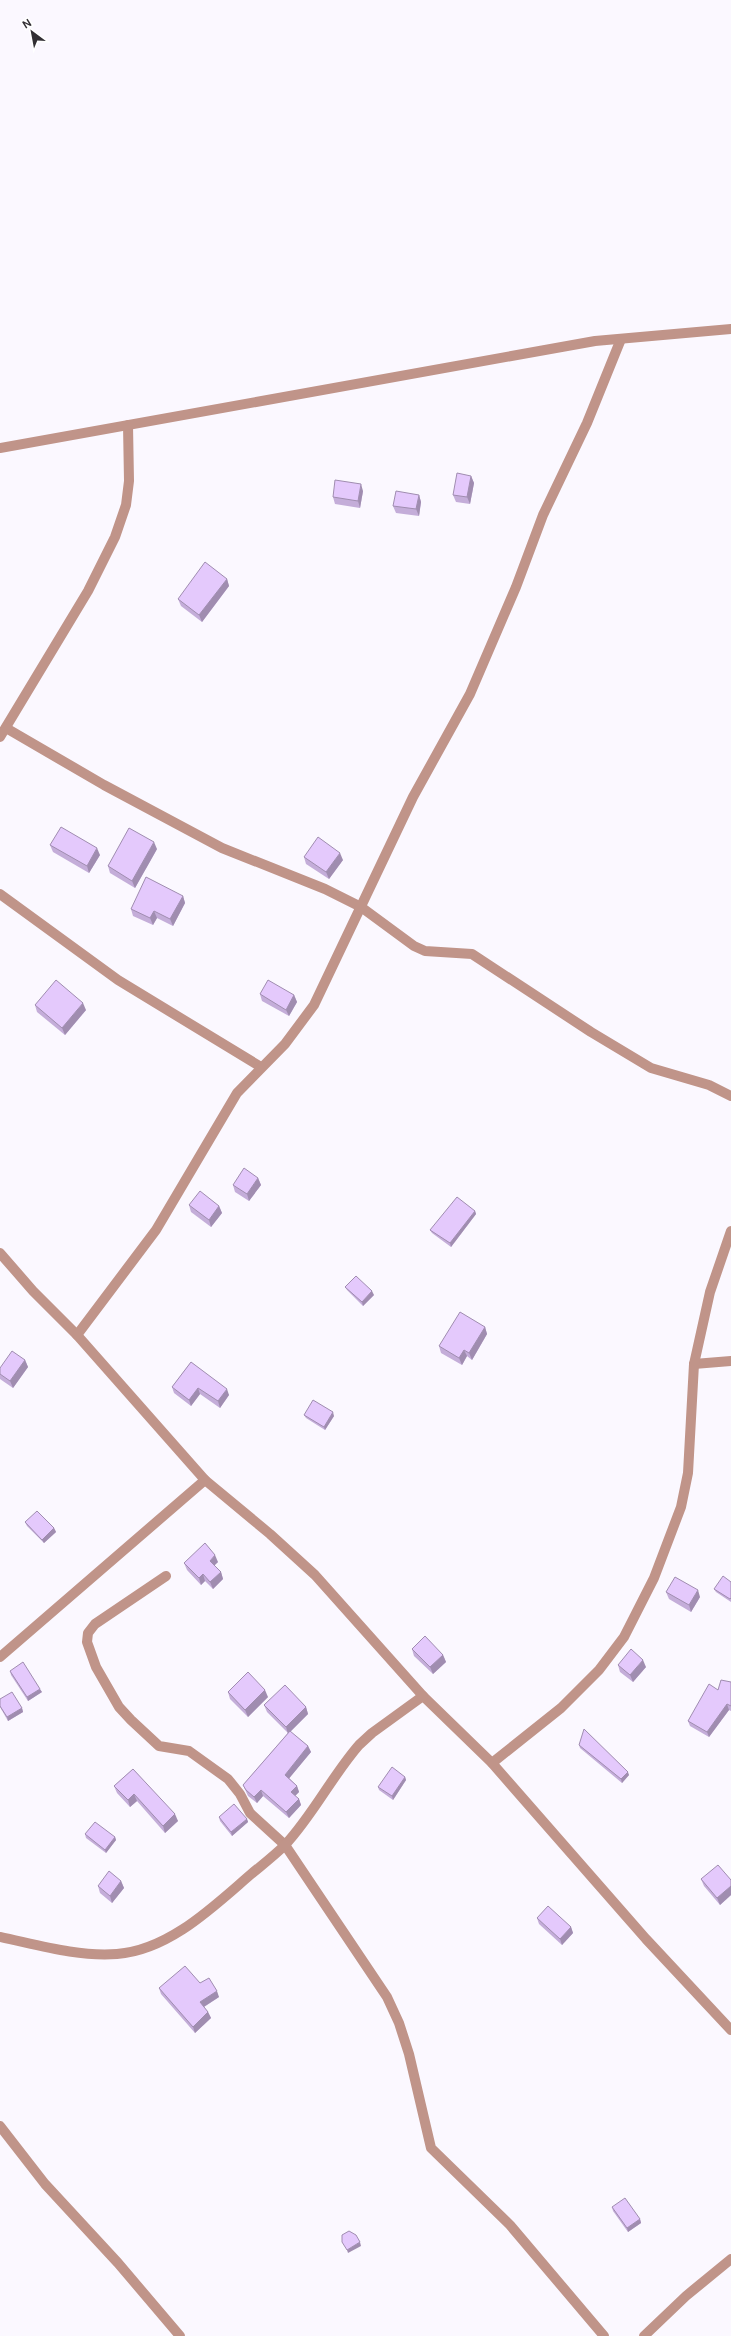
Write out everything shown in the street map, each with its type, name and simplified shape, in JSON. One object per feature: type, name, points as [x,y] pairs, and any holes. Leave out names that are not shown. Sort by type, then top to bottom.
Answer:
[{"type":"street","points":[[0,448],[499,356],[595,341],[731,329]]},
{"type":"street","points":[[77,1335],[156,1230],[237,1093],[285,1044],[314,1005],[413,797],[470,694],[516,587],[543,515],[587,423],[621,339]]},
{"type":"street","points":[[0,737],[88,591],[115,537],[126,505],[129,481],[128,425]]},
{"type":"street","points":[[6,728],[104,785],[222,848],[325,889],[361,907],[414,946],[425,951],[472,954],[485,961],[579,1025],[651,1068],[708,1085],[731,1096]]},
{"type":"street","points":[[0,894],[118,980],[261,1068]]},
{"type":"street","points":[[492,1763],[538,1728],[583,1688],[624,1637],[665,1552],[681,1507],[688,1473],[694,1364],[710,1292],[731,1231]]},
{"type":"street","points":[[0,1253],[33,1291],[77,1335],[205,1480],[270,1534],[315,1575],[423,1696],[492,1763],[646,1939],[731,2030]]},
{"type":"street","points":[[694,1364],[731,1361]]},
{"type":"street","points":[[0,1657],[205,1480]]},
{"type":"street","points":[[166,1576],[95,1624],[88,1632],[87,1642],[94,1662],[120,1706],[152,1741],[159,1746],[189,1751],[212,1765],[236,1789],[250,1813],[285,1844],[387,1997],[399,2023],[409,2054],[432,2148],[510,2225],[604,2336]]},
{"type":"street","points":[[0,1937],[70,1952],[101,1954],[118,1954],[142,1948],[164,1939],[198,1918],[285,1844],[359,1745],[372,1733],[423,1696]]},
{"type":"street","points":[[0,2126],[45,2184],[118,2263],[180,2336]]},
{"type":"street","points":[[644,2336],[686,2296],[731,2259]]},
{"type":"building","points":[[457,473],[471,476],[467,497],[453,495]]},
{"type":"building","points":[[335,480],[361,484],[358,501],[333,497]]},
{"type":"building","points":[[396,491],[419,495],[416,509],[393,506]]},
{"type":"building","points":[[205,562],[227,579],[199,615],[178,599]]},
{"type":"building","points":[[61,827],[97,848],[87,866],[50,845]]},
{"type":"building","points":[[129,828],[154,842],[132,881],[108,866]]},
{"type":"building","points":[[318,837],[340,853],[326,872],[304,857]]},
{"type":"building","points":[[146,877],[183,896],[170,919],[154,911],[150,918],[131,909]]},
{"type":"building","points":[[56,980],[83,1003],[62,1028],[35,1005]]},
{"type":"building","points":[[268,980],[294,995],[286,1010],[260,994]]},
{"type":"building","points":[[244,1168],[258,1178],[247,1194],[233,1185]]},
{"type":"building","points":[[200,1191],[219,1206],[209,1220],[189,1205]]},
{"type":"building","points":[[457,1197],[475,1211],[450,1243],[430,1230]]},
{"type":"building","points":[[356,1276],[372,1291],[362,1302],[345,1287]]},
{"type":"building","points":[[460,1312],[485,1327],[469,1353],[464,1350],[459,1358],[439,1346]]},
{"type":"building","points":[[12,1351],[25,1360],[10,1381],[0,1374],[0,1368]]},
{"type":"building","points":[[191,1362],[227,1389],[218,1401],[198,1388],[189,1400],[172,1387]]},
{"type":"building","points":[[313,1400],[333,1412],[324,1427],[304,1415]]},
{"type":"building","points":[[37,1511],[54,1528],[42,1540],[25,1522]]},
{"type":"building","points":[[205,1543],[215,1555],[210,1561],[221,1572],[210,1582],[203,1574],[199,1578],[184,1563]]},
{"type":"building","points":[[723,1576],[731,1582],[730,1599],[714,1589]]},
{"type":"building","points":[[675,1577],[698,1590],[689,1605],[666,1592]]},
{"type":"building","points":[[425,1636],[443,1655],[430,1667],[412,1649]]},
{"type":"building","points":[[631,1649],[643,1660],[630,1675],[618,1665]]},
{"type":"building","points":[[23,1662],[40,1689],[27,1697],[10,1671]]},
{"type":"building","points":[[248,1672],[265,1690],[245,1710],[228,1692]]},
{"type":"building","points":[[721,1680],[731,1682],[731,1706],[727,1704],[707,1732],[688,1721],[709,1684],[718,1690]]},
{"type":"building","points":[[285,1685],[306,1707],[286,1727],[264,1705]]},
{"type":"building","points":[[12,1692],[22,1708],[7,1717],[0,1706],[0,1699]]},
{"type":"building","points":[[584,1729],[628,1772],[621,1779],[579,1745]]},
{"type":"building","points":[[290,1731],[308,1746],[285,1775],[297,1786],[291,1792],[299,1799],[286,1812],[261,1790],[254,1797],[243,1785]]},
{"type":"building","points":[[392,1767],[405,1777],[392,1796],[378,1787]]},
{"type":"building","points":[[133,1769],[175,1814],[163,1826],[134,1794],[128,1800],[114,1786]]},
{"type":"building","points":[[234,1804],[247,1819],[231,1832],[219,1817]]},
{"type":"building","points":[[95,1822],[115,1837],[105,1850],[85,1834]]},
{"type":"building","points":[[718,1865],[731,1880],[731,1886],[717,1898],[701,1879]]},
{"type":"building","points":[[109,1871],[121,1881],[110,1896],[98,1886]]},
{"type":"building","points":[[548,1906],[571,1927],[560,1939],[537,1918]]},
{"type":"building","points":[[185,1966],[200,1983],[209,1978],[217,1991],[200,2002],[208,2012],[193,2027],[159,1988]]},
{"type":"building","points":[[625,2198],[640,2219],[627,2228],[612,2207]]},
{"type":"building","points":[[349,2231],[356,2235],[360,2242],[347,2250],[342,2242],[342,2235]]}]
